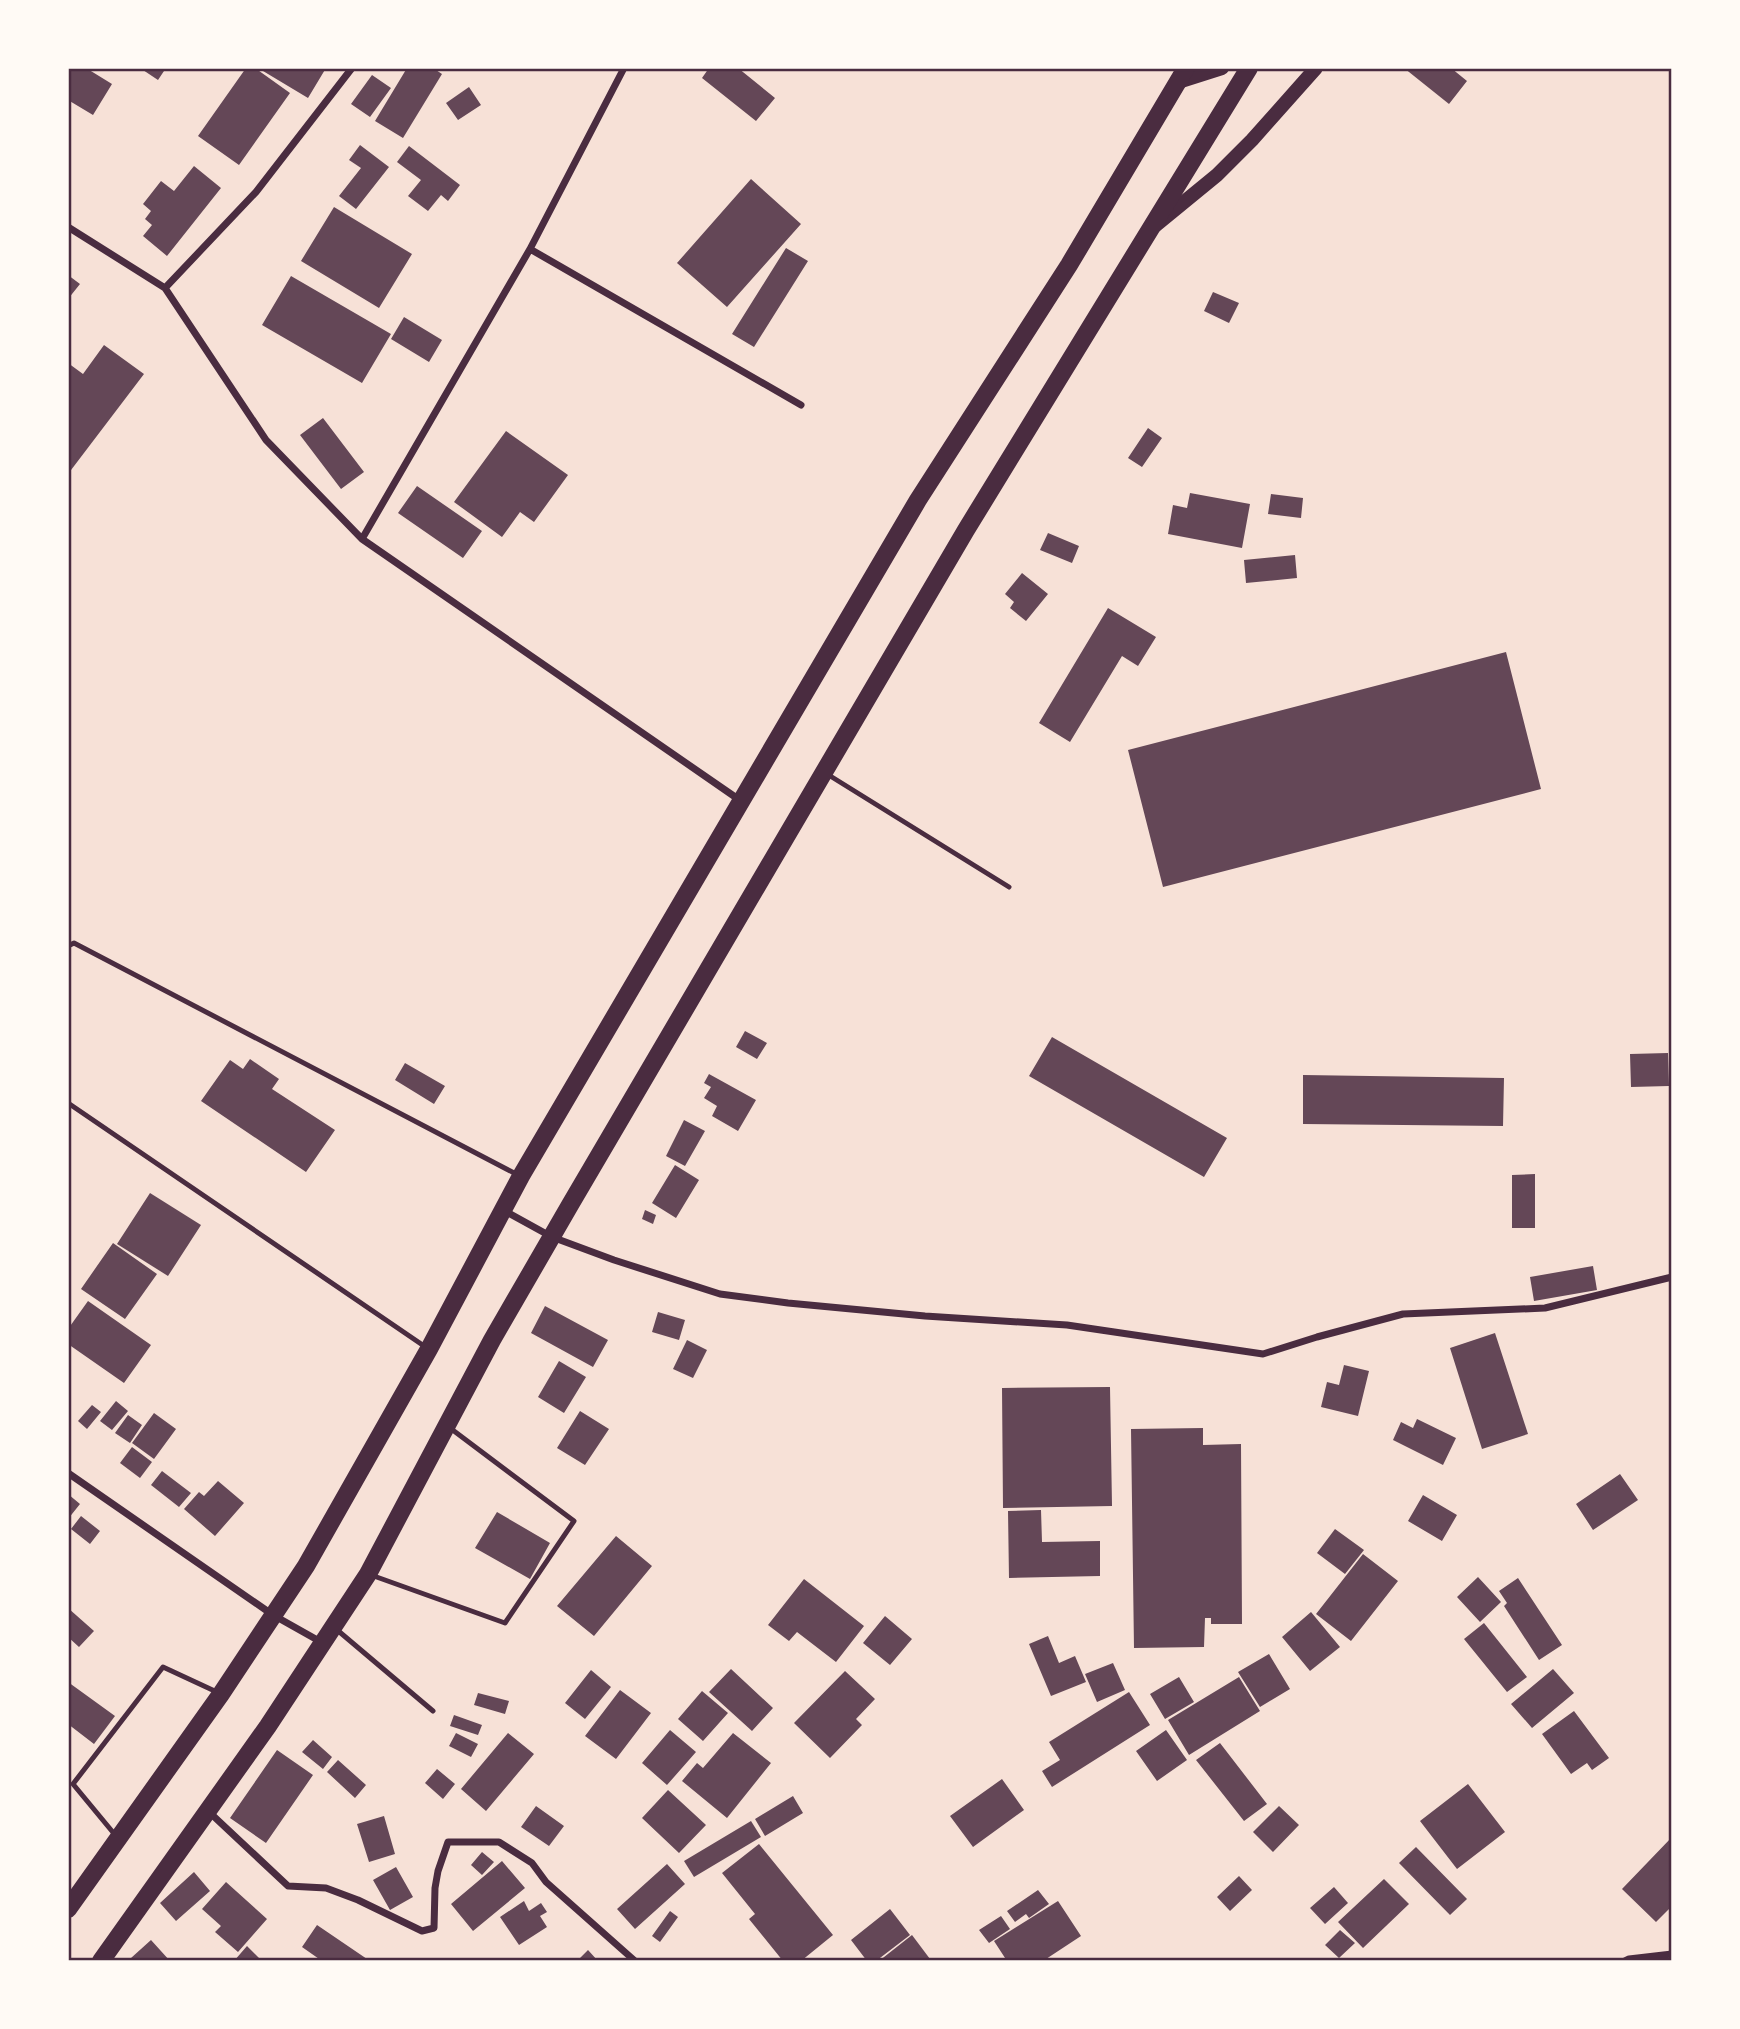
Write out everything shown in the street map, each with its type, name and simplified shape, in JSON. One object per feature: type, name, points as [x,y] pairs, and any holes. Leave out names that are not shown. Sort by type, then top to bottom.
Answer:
[{"type":"main road","points":[[68,1909],[221,1694],[306,1566],[429,1349],[502,1209],[918,500],[1069,265],[1182,75],[1222,68]]},
{"type":"main road","points":[[101,1961],[268,1726],[368,1574],[492,1339],[966,530],[1249,68]]},
{"type":"main road","points":[[1149,230],[1217,176],[1252,141],[1316,68]]},
{"type":"street","points":[[165,288],[256,192],[352,68]]},
{"type":"street","points":[[362,539],[530,249],[624,68]]},
{"type":"street","points":[[68,227],[165,288],[266,440],[362,539],[742,801]]},
{"type":"street","points":[[530,249],[801,405]]},
{"type":"street","points":[[502,1209],[552,1237],[720,1294],[925,1316],[1067,1325],[1263,1354],[1403,1314],[1545,1308],[1672,1276]]},
{"type":"street","points":[[68,1473],[273,1615],[323,1643]]},
{"type":"street","points":[[208,1811],[288,1886],[326,1888],[358,1900],[422,1931],[434,1928],[435,1888],[448,1842],[499,1842],[532,1863],[546,1882],[635,1961]]},
{"type":"street","points":[[1625,1961],[1672,1954]]},
{"type":"lane","points":[[824,773],[1009,887]]},
{"type":"lane","points":[[68,946],[74,943],[521,1176]]},
{"type":"lane","points":[[68,1103],[429,1349]]},
{"type":"lane","points":[[368,1574],[505,1623],[574,1521],[446,1426]]},
{"type":"lane","points":[[333,1626],[433,1711]]},
{"type":"lane","points":[[118,1839],[73,1784],[163,1667],[221,1694]]},
{"type":"building","points":[[68,68],[86,68],[112,84],[93,115],[68,100]]},
{"type":"building","points":[[140,68],[166,68],[158,80]]},
{"type":"building","points":[[246,68],[255,68],[290,93],[239,165],[198,136]]},
{"type":"building","points":[[258,68],[326,68],[308,98]]},
{"type":"building","points":[[407,68],[433,68],[442,74],[403,138],[375,121]]},
{"type":"building","points":[[709,68],[738,68],[775,98],[756,121],[702,78]]},
{"type":"building","points":[[1404,68],[1451,68],[1467,81],[1449,104]]},
{"type":"building","points":[[372,75],[391,88],[370,117],[351,104]]},
{"type":"building","points":[[469,87],[481,105],[458,120],[446,103]]},
{"type":"building","points":[[360,145],[389,167],[356,209],[339,196],[361,168],[349,160]]},
{"type":"building","points":[[409,146],[460,185],[448,201],[441,195],[428,211],[408,196],[421,180],[397,162]]},
{"type":"building","points":[[194,166],[221,188],[167,256],[143,236],[152,225],[145,219],[151,211],[143,204],[161,181],[174,191]]},
{"type":"building","points":[[751,179],[801,224],[727,307],[677,263]]},
{"type":"building","points":[[334,207],[412,254],[379,308],[301,261]]},
{"type":"building","points":[[786,248],[808,261],[754,347],[732,334]]},
{"type":"building","points":[[68,275],[80,284],[68,299]]},
{"type":"building","points":[[291,276],[391,334],[362,383],[262,325]]},
{"type":"building","points":[[1213,292],[1239,303],[1229,323],[1204,311]]},
{"type":"building","points":[[404,317],[442,340],[429,362],[391,339]]},
{"type":"building","points":[[104,345],[144,374],[68,474],[68,363],[83,374]]},
{"type":"building","points":[[323,418],[364,472],[341,489],[300,435]]},
{"type":"building","points":[[1148,428],[1162,438],[1142,467],[1128,458]]},
{"type":"building","points":[[506,431],[568,475],[534,522],[520,512],[502,537],[454,502]]},
{"type":"building","points":[[417,486],[482,531],[463,558],[398,513]]},
{"type":"building","points":[[1190,493],[1250,504],[1242,548],[1168,534],[1173,505],[1187,508]]},
{"type":"building","points":[[1271,494],[1303,498],[1301,518],[1268,514]]},
{"type":"building","points":[[1048,533],[1079,546],[1072,563],[1040,550]]},
{"type":"building","points":[[1295,555],[1297,578],[1246,583],[1244,560]]},
{"type":"building","points":[[1022,573],[1048,594],[1026,621],[1010,608],[1014,602],[1005,594]]},
{"type":"building","points":[[1108,608],[1156,637],[1138,666],[1122,656],[1070,742],[1039,723]]},
{"type":"building","points":[[1506,652],[1541,789],[1163,887],[1128,750]]},
{"type":"building","points":[[745,1031],[767,1043],[757,1059],[736,1047]]},
{"type":"building","points":[[1052,1037],[1227,1138],[1204,1177],[1029,1076]]},
{"type":"building","points":[[1668,1053],[1669,1086],[1631,1087],[1630,1054]]},
{"type":"building","points":[[250,1059],[279,1079],[272,1089],[335,1130],[306,1172],[201,1101],[230,1060],[243,1069]]},
{"type":"building","points":[[405,1063],[445,1086],[434,1104],[395,1080]]},
{"type":"building","points":[[709,1074],[756,1100],[738,1131],[712,1116],[717,1106],[704,1098],[711,1087],[704,1083]]},
{"type":"building","points":[[1303,1075],[1504,1078],[1503,1126],[1303,1124]]},
{"type":"building","points":[[684,1120],[705,1131],[685,1166],[666,1156]]},
{"type":"building","points":[[675,1165],[699,1180],[676,1218],[652,1203]]},
{"type":"building","points":[[1535,1174],[1535,1228],[1512,1228],[1512,1175]]},
{"type":"building","points":[[150,1193],[201,1225],[168,1276],[117,1244]]},
{"type":"building","points":[[645,1210],[656,1215],[653,1224],[642,1219]]},
{"type":"building","points":[[113,1243],[157,1274],[125,1319],[81,1289]]},
{"type":"building","points":[[1593,1266],[1597,1290],[1534,1301],[1530,1277]]},
{"type":"building","points":[[88,1301],[151,1345],[124,1383],[68,1344],[68,1329]]},
{"type":"building","points":[[545,1306],[608,1340],[593,1367],[531,1333]]},
{"type":"building","points":[[658,1312],[685,1320],[679,1340],[652,1332]]},
{"type":"building","points":[[1495,1333],[1528,1434],[1482,1449],[1450,1348]]},
{"type":"building","points":[[687,1340],[707,1350],[693,1378],[673,1369]]},
{"type":"building","points":[[559,1361],[586,1377],[564,1413],[538,1397]]},
{"type":"building","points":[[1344,1365],[1369,1371],[1358,1416],[1321,1407],[1327,1382],[1339,1385]]},
{"type":"building","points":[[1110,1387],[1112,1506],[1003,1508],[1002,1388]]},
{"type":"building","points":[[116,1401],[128,1411],[112,1430],[100,1421]]},
{"type":"building","points":[[92,1405],[101,1412],[87,1429],[78,1421]]},
{"type":"building","points":[[580,1411],[609,1429],[585,1465],[557,1448]]},
{"type":"building","points":[[154,1413],[176,1429],[154,1459],[132,1443]]},
{"type":"building","points":[[128,1415],[142,1425],[130,1443],[115,1433]]},
{"type":"building","points":[[1417,1419],[1456,1438],[1443,1465],[1393,1440],[1401,1422],[1413,1428]]},
{"type":"building","points":[[1203,1428],[1203,1445],[1241,1444],[1242,1624],[1211,1624],[1211,1618],[1205,1618],[1204,1647],[1134,1648],[1131,1429]]},
{"type":"building","points":[[132,1447],[152,1462],[140,1478],[120,1463]]},
{"type":"building","points":[[162,1471],[191,1493],[179,1507],[151,1485]]},
{"type":"building","points":[[1620,1474],[1638,1500],[1593,1530],[1576,1504]]},
{"type":"building","points":[[218,1481],[244,1503],[215,1536],[184,1509],[199,1492],[204,1496]]},
{"type":"building","points":[[68,1494],[80,1504],[68,1519]]},
{"type":"building","points":[[1423,1495],[1457,1515],[1442,1541],[1408,1521]]},
{"type":"building","points":[[1041,1510],[1042,1542],[1100,1541],[1100,1576],[1009,1578],[1008,1511]]},
{"type":"building","points":[[497,1512],[550,1543],[530,1579],[475,1548]]},
{"type":"building","points":[[81,1516],[100,1531],[90,1544],[71,1529]]},
{"type":"building","points":[[1335,1529],[1364,1550],[1345,1574],[1317,1553]]},
{"type":"building","points":[[616,1536],[652,1566],[594,1636],[557,1606]]},
{"type":"building","points":[[1363,1554],[1398,1581],[1351,1641],[1316,1614]]},
{"type":"building","points":[[1478,1577],[1501,1602],[1480,1622],[1457,1597]]},
{"type":"building","points":[[1518,1578],[1562,1645],[1539,1660],[1504,1606],[1507,1603],[1499,1591]]},
{"type":"building","points":[[804,1579],[864,1626],[836,1662],[797,1632],[789,1641],[768,1625]]},
{"type":"building","points":[[68,1608],[94,1631],[79,1647],[68,1637]]},
{"type":"building","points":[[1311,1612],[1340,1647],[1310,1671],[1282,1637]]},
{"type":"building","points":[[885,1616],[912,1639],[890,1665],[863,1643]]},
{"type":"building","points":[[1484,1623],[1527,1677],[1507,1692],[1464,1639]]},
{"type":"building","points":[[1048,1636],[1059,1663],[1075,1656],[1086,1682],[1051,1696],[1029,1644]]},
{"type":"building","points":[[1269,1654],[1290,1689],[1260,1707],[1238,1672]]},
{"type":"building","points":[[1113,1663],[1125,1690],[1097,1702],[1085,1674]]},
{"type":"building","points":[[731,1669],[773,1708],[752,1731],[709,1692]]},
{"type":"building","points":[[1553,1669],[1574,1693],[1532,1728],[1511,1704]]},
{"type":"building","points":[[591,1670],[611,1687],[585,1719],[565,1703]]},
{"type":"building","points":[[845,1671],[875,1699],[856,1719],[862,1725],[830,1758],[794,1723]]},
{"type":"building","points":[[1179,1677],[1194,1702],[1165,1719],[1150,1694]]},
{"type":"building","points":[[1239,1677],[1260,1711],[1189,1755],[1168,1720]]},
{"type":"building","points":[[68,1682],[115,1716],[94,1744],[68,1724]]},
{"type":"building","points":[[620,1690],[651,1713],[616,1759],[585,1736]]},
{"type":"building","points":[[702,1691],[728,1713],[703,1741],[678,1719]]},
{"type":"building","points":[[1129,1692],[1150,1725],[1052,1787],[1042,1771],[1060,1760],[1049,1742]]},
{"type":"building","points":[[478,1693],[509,1701],[505,1714],[474,1705]]},
{"type":"building","points":[[1574,1711],[1609,1758],[1592,1770],[1587,1763],[1571,1774],[1542,1734]]},
{"type":"building","points":[[454,1715],[482,1725],[478,1735],[450,1726]]},
{"type":"building","points":[[670,1730],[696,1752],[667,1785],[642,1763]]},
{"type":"building","points":[[1166,1730],[1187,1760],[1157,1781],[1136,1751]]},
{"type":"building","points":[[456,1733],[478,1744],[471,1757],[449,1746]]},
{"type":"building","points":[[508,1733],[534,1754],[486,1811],[461,1789]]},
{"type":"building","points":[[733,1733],[771,1763],[727,1818],[682,1781],[697,1763],[703,1768]]},
{"type":"building","points":[[313,1740],[332,1757],[323,1769],[302,1752]]},
{"type":"building","points":[[1220,1743],[1267,1804],[1244,1821],[1196,1760]]},
{"type":"building","points":[[277,1750],[313,1775],[266,1843],[230,1818]]},
{"type":"building","points":[[338,1760],[366,1785],[355,1798],[327,1772]]},
{"type":"building","points":[[437,1769],[455,1784],[443,1799],[425,1783]]},
{"type":"building","points":[[1002,1779],[1024,1810],[973,1847],[950,1816]]},
{"type":"building","points":[[1468,1784],[1505,1832],[1457,1869],[1420,1821]]},
{"type":"building","points":[[668,1790],[706,1825],[679,1853],[642,1818]]},
{"type":"building","points":[[793,1796],[803,1813],[765,1836],[755,1819]]},
{"type":"building","points":[[536,1806],[564,1826],[549,1846],[521,1827]]},
{"type":"building","points":[[1279,1806],[1299,1825],[1273,1852],[1253,1832]]},
{"type":"building","points":[[384,1816],[395,1854],[369,1862],[357,1824]]},
{"type":"building","points":[[751,1821],[761,1837],[694,1877],[684,1861]]},
{"type":"building","points":[[1672,1837],[1672,1906],[1656,1922],[1622,1889]]},
{"type":"building","points":[[759,1844],[833,1935],[801,1961],[783,1961],[749,1919],[755,1914],[722,1873]]},
{"type":"building","points":[[1416,1847],[1467,1899],[1450,1915],[1399,1863]]},
{"type":"building","points":[[482,1852],[494,1862],[482,1875],[471,1865]]},
{"type":"building","points":[[502,1861],[525,1888],[473,1931],[451,1904]]},
{"type":"building","points":[[667,1864],[685,1884],[635,1929],[617,1909]]},
{"type":"building","points":[[396,1867],[413,1897],[390,1910],[373,1880]]},
{"type":"building","points":[[194,1872],[210,1891],[176,1921],[160,1903]]},
{"type":"building","points":[[1239,1876],[1252,1890],[1230,1911],[1217,1897]]},
{"type":"building","points":[[1384,1879],[1409,1904],[1363,1948],[1338,1922]]},
{"type":"building","points":[[226,1882],[267,1919],[238,1952],[215,1932],[221,1926],[202,1909]]},
{"type":"building","points":[[1334,1887],[1348,1903],[1325,1924],[1310,1908]]},
{"type":"building","points":[[1038,1890],[1049,1904],[1029,1918],[1026,1914],[1015,1922],[1007,1911]]},
{"type":"building","points":[[524,1901],[529,1911],[541,1903],[547,1912],[540,1916],[547,1927],[519,1945],[500,1917]]},
{"type":"building","points":[[1058,1901],[1081,1936],[1043,1961],[1007,1961],[994,1941]]},
{"type":"building","points":[[890,1909],[910,1935],[876,1961],[867,1961],[851,1940]]},
{"type":"building","points":[[670,1911],[678,1917],[660,1942],[652,1936]]},
{"type":"building","points":[[1001,1916],[1010,1929],[989,1943],[979,1930]]},
{"type":"building","points":[[317,1925],[367,1959],[366,1961],[322,1961],[302,1947]]},
{"type":"building","points":[[1340,1930],[1355,1943],[1339,1958],[1325,1945]]},
{"type":"building","points":[[912,1935],[930,1959],[928,1961],[879,1961]]},
{"type":"building","points":[[151,1940],[170,1961],[134,1961],[131,1958]]},
{"type":"building","points":[[247,1946],[262,1961],[234,1961]]},
{"type":"building","points":[[588,1950],[598,1961],[577,1961]]}]
